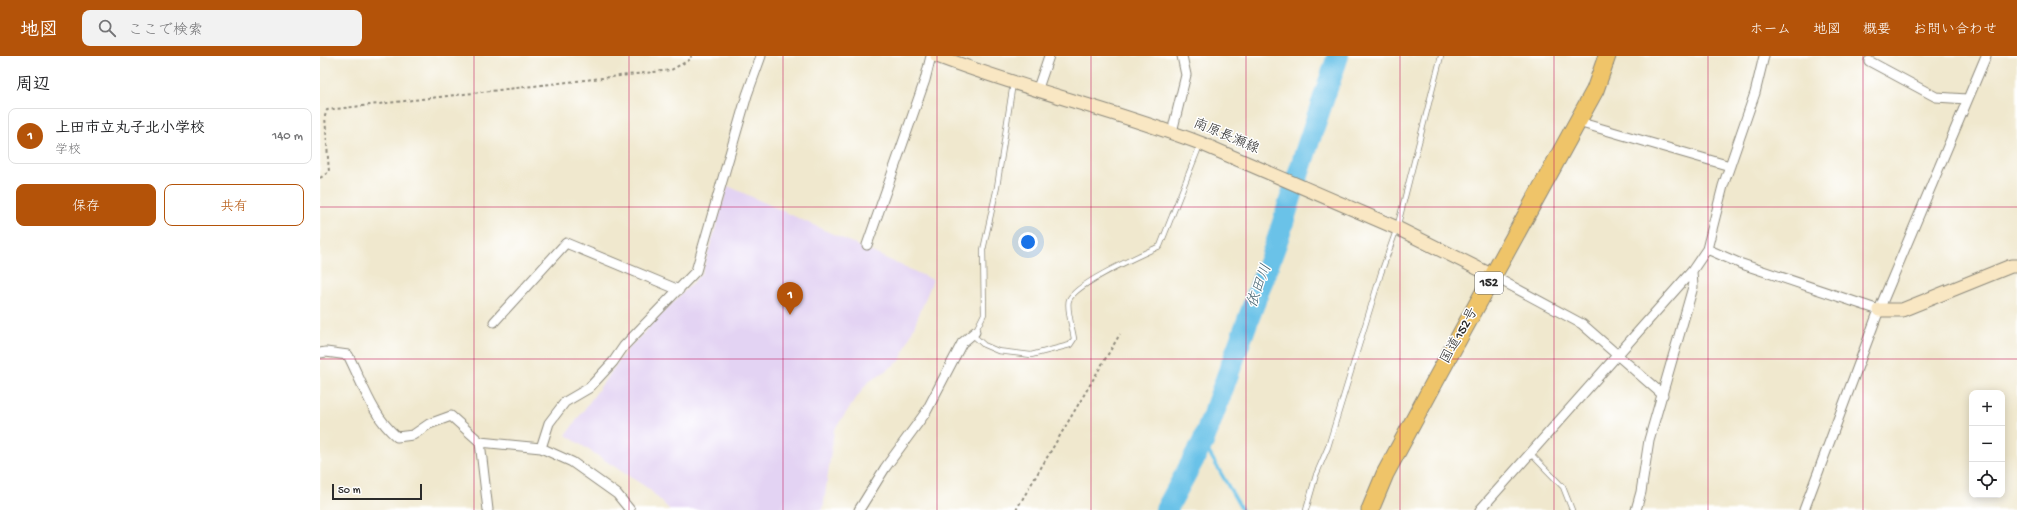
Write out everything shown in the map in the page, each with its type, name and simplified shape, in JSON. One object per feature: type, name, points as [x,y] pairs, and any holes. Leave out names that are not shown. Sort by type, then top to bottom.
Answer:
[{"type":"highway","name":"国道152号","points":[[1370,510],[1385,474],[1595,90],[1607,56]]},
{"type":"main road","name":"南原長瀬線","points":[[937,56],[1037,91],[1172,132],[1200,143],[1397,228],[1493,276]]},
{"type":"main road","points":[[1879,310],[1902,310],[2011,266],[2017,266]]},
{"type":"street","points":[[541,448],[549,423],[565,402],[589,388],[613,362],[624,346],[696,271],[747,95],[761,56]]},
{"type":"street","points":[[867,245],[925,80],[931,56]]},
{"type":"street","points":[[1037,91],[1049,56]]},
{"type":"street","points":[[1172,132],[1186,75],[1182,56]]},
{"type":"street","points":[[1480,510],[1692,271],[1707,249],[1730,166],[1756,93],[1764,56]]},
{"type":"street","points":[[1804,510],[1879,310],[1923,210],[1967,99],[1986,56]]},
{"type":"street","points":[[1869,61],[1936,97],[1967,99]]},
{"type":"street","points":[[1578,122],[1730,166]]},
{"type":"street","points":[[494,322],[566,243],[679,290]]},
{"type":"street","points":[[1707,249],[1739,263],[1879,310]]},
{"type":"street","points":[[1636,510],[1641,492],[1649,440],[1693,287],[1692,271]]},
{"type":"street","points":[[1493,276],[1582,324],[1663,395]]},
{"type":"street","points":[[859,510],[885,468],[926,412],[962,343],[975,332]]},
{"type":"street","points":[[320,353],[348,355],[374,411],[389,430],[398,437],[413,435],[429,424],[451,416],[480,442],[541,448],[572,462],[617,494],[630,510]]},
{"type":"street","points":[[480,442],[488,510]]},
{"type":"lane","points":[[1306,510],[1316,476],[1328,447],[1381,273],[1397,228],[1442,56]]},
{"type":"lane","points":[[1013,83],[998,187],[982,250],[984,314],[975,332],[975,337],[984,345],[998,351],[1031,355],[1070,345],[1074,339],[1068,302],[1073,293],[1106,272],[1160,246],[1200,143]]},
{"type":"lane","points":[[1530,453],[1563,487],[1572,510]]},
{"type":"path","points":[[320,178],[329,172],[325,116],[327,110],[671,70],[691,59],[691,56]]},
{"type":"path","points":[[1016,510],[1120,334]]},
{"type":"shaded area","points":[[728,186],[933,280],[900,361],[867,383],[834,430],[823,510],[670,510],[649,489],[566,435],[626,351],[702,273]]},
{"type":"waterway","name":"依田川","points":[[1166,510],[1203,442],[1277,241],[1338,56]]},
{"type":"waterway","points":[[1203,442],[1242,510]]},
{"type":"place","name":"上田市立丸子北小学校","points":[[790,315]]}]
